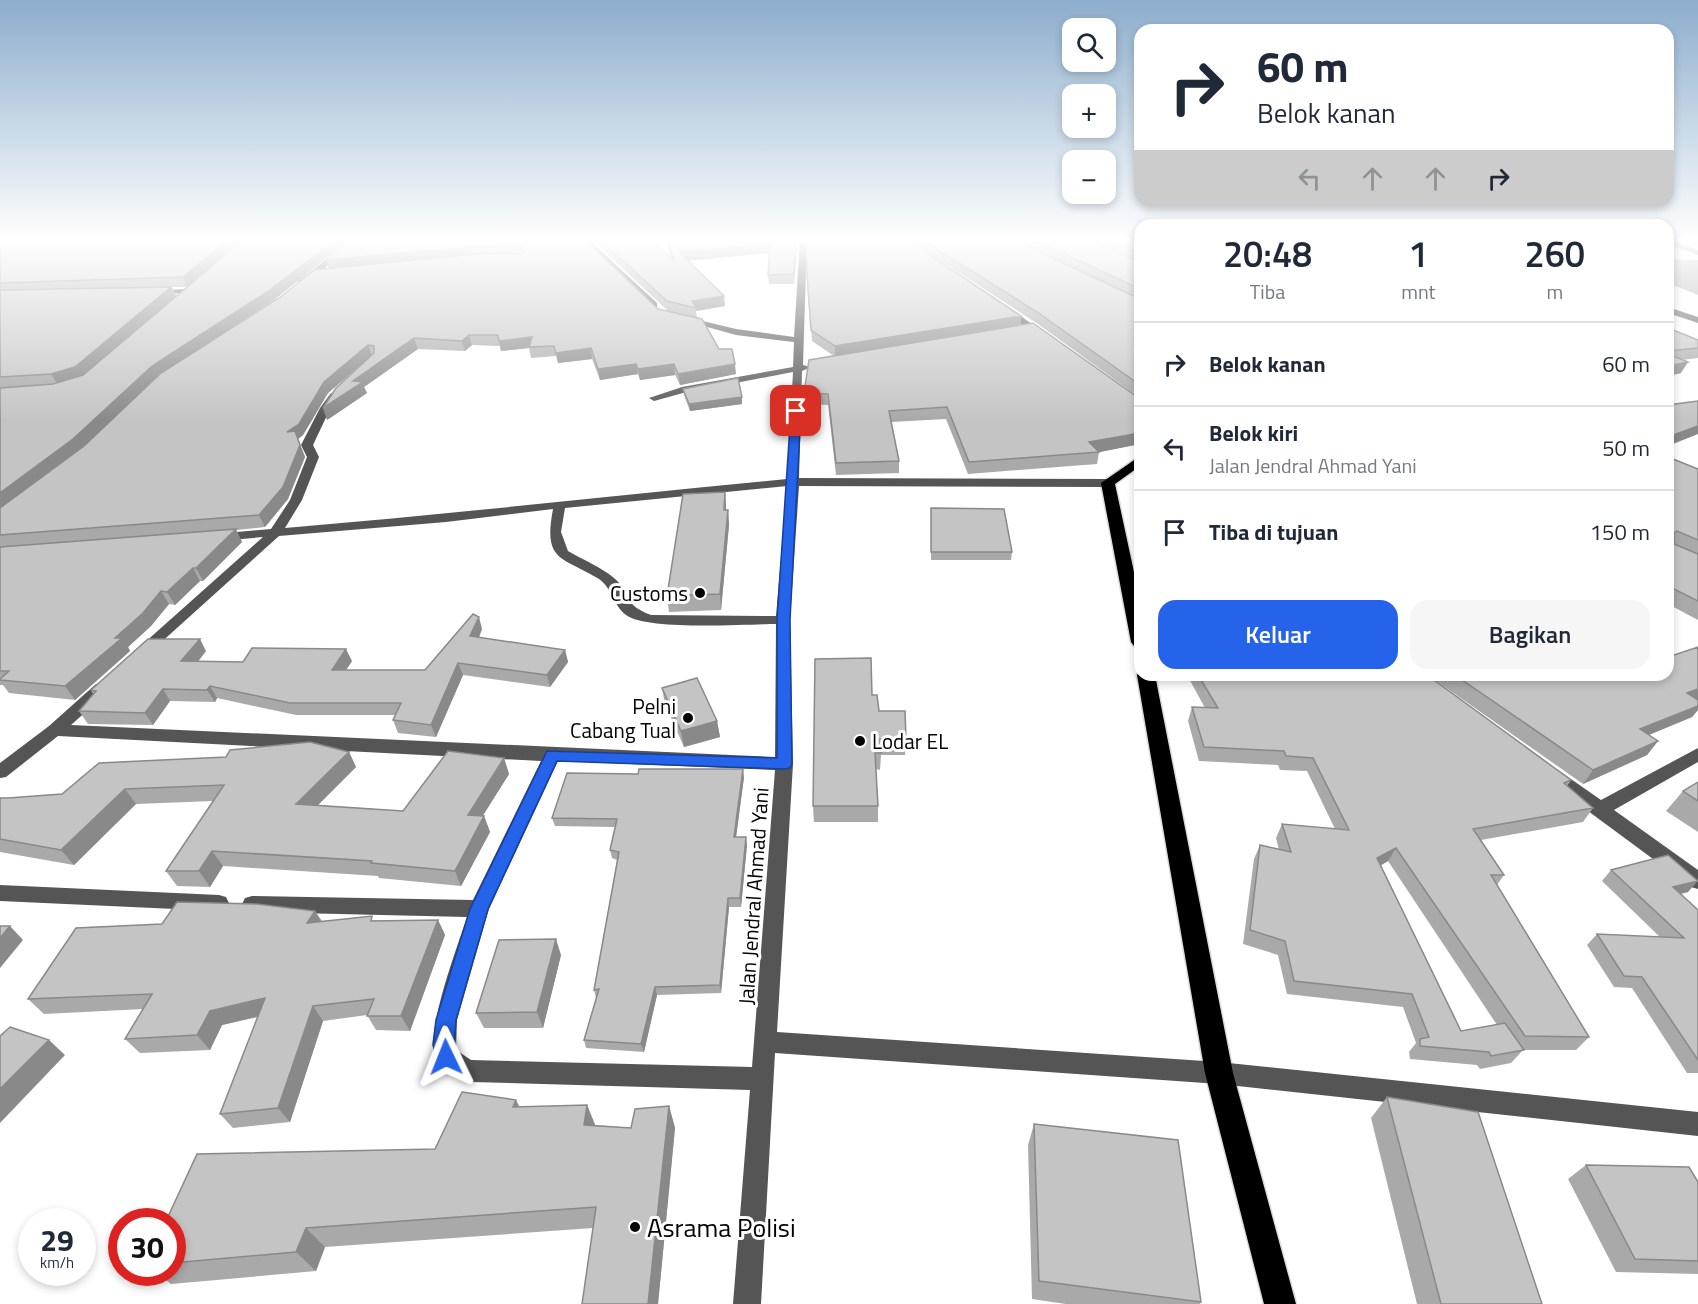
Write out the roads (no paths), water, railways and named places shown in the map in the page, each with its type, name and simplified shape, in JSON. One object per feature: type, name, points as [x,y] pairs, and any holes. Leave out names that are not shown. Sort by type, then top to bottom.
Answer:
[{"type":"highway","points":[[1134,464],[1108,483],[1134,612]]},
{"type":"highway","points":[[1147,681],[1219,1073],[1280,1304]]},
{"type":"street","points":[[648,300],[664,315]]},
{"type":"street","name":"Jalan Jendral Ahmad Yani","points":[[751,1303],[762,1079],[784,764],[783,620],[793,482],[802,300]]},
{"type":"street","points":[[997,304],[1052,341]]},
{"type":"street","points":[[1674,308],[1680,313]]},
{"type":"street","points":[[1674,312],[1698,320]]},
{"type":"street","points":[[675,318],[736,332],[798,340]]},
{"type":"street","points":[[1022,330],[1034,328]]},
{"type":"street","points":[[654,398],[681,390],[820,364]]},
{"type":"street","points":[[134,659],[275,533],[296,500],[313,457],[307,445],[325,408],[348,383]]},
{"type":"street","points":[[203,538],[446,518],[560,504],[793,482],[1108,483]]},
{"type":"street","points":[[560,504],[555,532],[563,554],[612,583],[622,603],[633,613],[649,619],[783,620]]},
{"type":"street","points":[[0,772],[55,730],[117,675]]},
{"type":"street","points":[[55,730],[552,755],[784,764]]},
{"type":"street","points":[[1600,809],[1698,754]]},
{"type":"street","points":[[552,755],[479,909],[446,1020],[443,1045],[446,1057],[456,1065],[471,1071],[762,1079]]},
{"type":"street","points":[[1534,762],[1698,881]]},
{"type":"street","points":[[0,893],[277,906],[479,909]]},
{"type":"street","points":[[766,1042],[1219,1073],[1698,1124]]},
{"type":"place","name":"Customs","points":[[700,593]]},
{"type":"place","name":"Pelni Cabang Tual","points":[[688,718]]},
{"type":"place","name":"Lodar EL","points":[[860,741]]},
{"type":"place","name":"Asrama Polisi","points":[[635,1227]]}]
